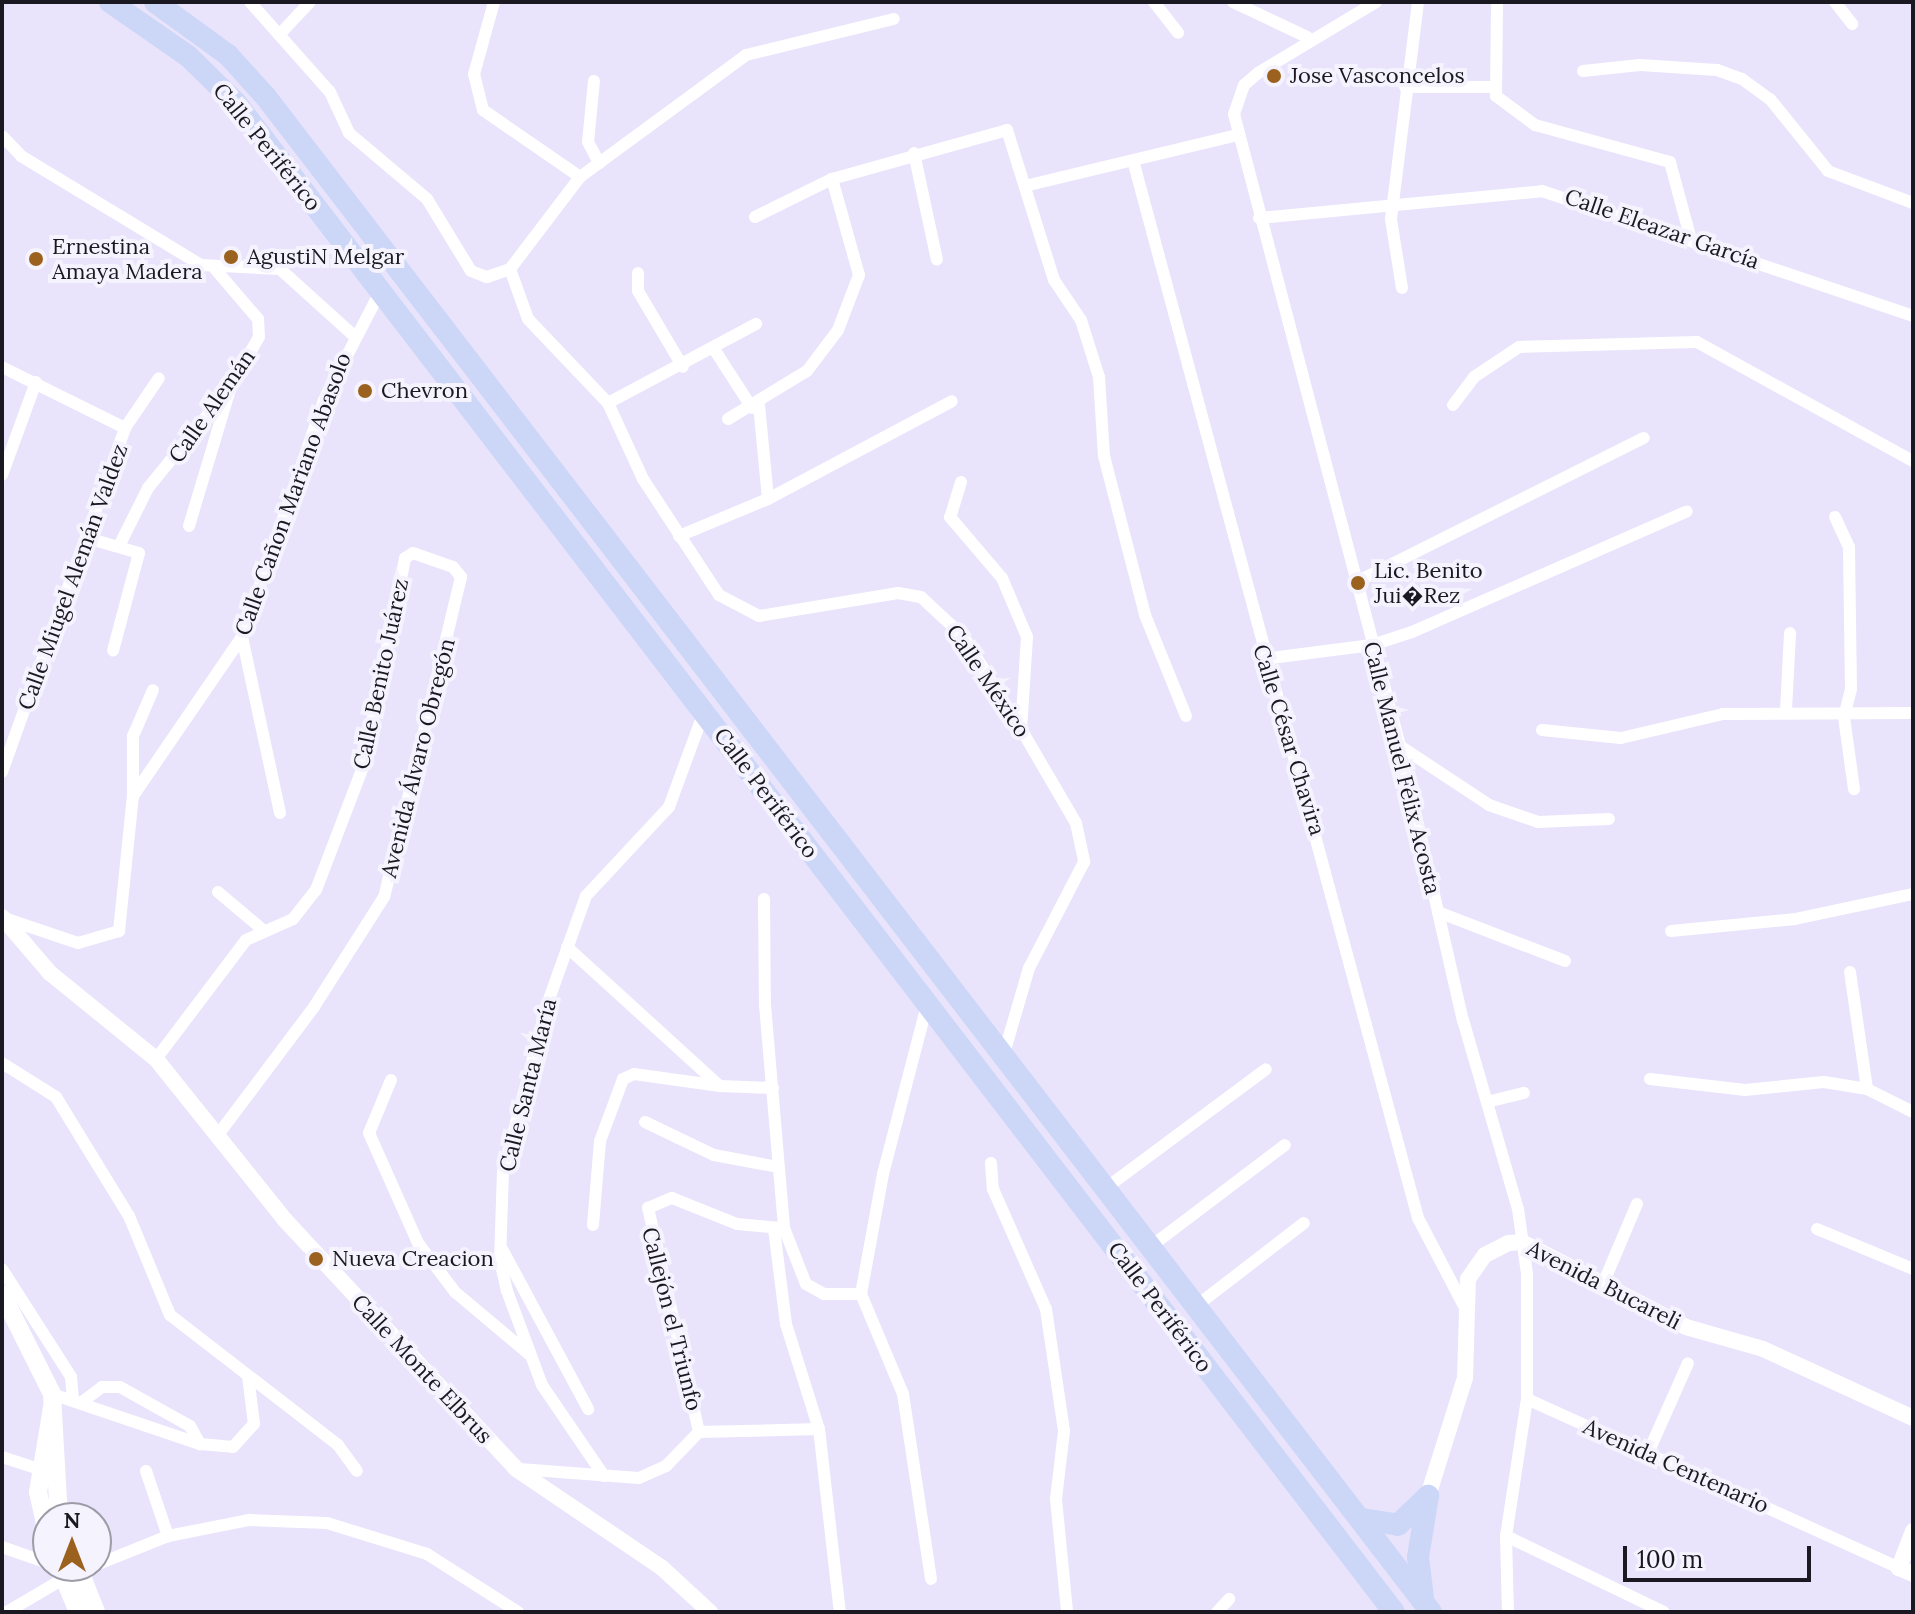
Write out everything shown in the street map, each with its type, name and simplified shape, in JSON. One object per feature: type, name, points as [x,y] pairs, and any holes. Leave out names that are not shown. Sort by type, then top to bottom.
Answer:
[{"type":"highway","name":"Calle Periférico","points":[[110,2],[215,81],[704,712],[1394,1612]]},
{"type":"highway","name":"Calle Periférico","points":[[155,2],[228,55],[266,97],[1072,1152],[1361,1518],[1427,1607]]},
{"type":"highway","points":[[1072,1152],[1114,1182],[1246,1354],[1249,1380]]},
{"type":"highway","points":[[1361,1518],[1398,1525],[1428,1496]]},
{"type":"highway","points":[[1427,1607],[1418,1569],[1428,1496]]},
{"type":"main road","points":[[2,1294],[52,1399],[58,1502]]},
{"type":"main road","points":[[44,1502],[40,1469],[52,1399]]},
{"type":"main road","points":[[75,1582],[78,1612]]},
{"type":"main road","points":[[80,1582],[96,1612]]},
{"type":"street","points":[[250,2],[330,92],[349,133],[427,199],[471,271],[487,277],[510,269],[580,177],[746,55],[894,19]]},
{"type":"street","points":[[279,35],[310,2]]},
{"type":"street","points":[[494,2],[474,74],[483,110],[580,177]]},
{"type":"street","points":[[1154,2],[1178,33]]},
{"type":"street","points":[[1233,2],[1307,37]]},
{"type":"street","name":"Calle Manuel Félix Acosta","points":[[1376,2],[1307,37],[1244,85],[1234,114],[1354,583],[1400,746],[1438,912],[1522,1242],[1527,1399],[1506,1536],[1508,1612]]},
{"type":"street","points":[[1402,288],[1393,206],[1405,87],[1418,2]]},
{"type":"street","points":[[1491,87],[1497,2]]},
{"type":"street","points":[[1835,2],[1852,24]]},
{"type":"street","points":[[1583,71],[1655,66],[1717,70],[1742,79],[1770,99],[1828,171],[1913,203]]},
{"type":"street","points":[[594,81],[588,142],[599,163]]},
{"type":"street","points":[[1405,87],[1491,87],[1535,125],[1670,162],[1690,236]]},
{"type":"street","points":[[755,217],[832,179],[1003,127],[1029,185],[1054,280],[1081,320],[1099,377],[1104,456],[1145,615],[1186,716]]},
{"type":"street","points":[[1029,185],[1134,164],[1238,135]]},
{"type":"street","points":[[2,136],[21,156],[216,270],[272,265],[352,334]]},
{"type":"street","points":[[914,153],[937,260]]},
{"type":"street","name":"Calle César Chavira","points":[[1134,164],[1263,659],[1294,745],[1418,1218],[1465,1308]]},
{"type":"street","points":[[728,419],[755,407],[807,371],[831,343],[859,275],[832,179]]},
{"type":"street","name":"Calle Eleazar García","points":[[1259,218],[1542,191],[1690,236],[1913,316]]},
{"type":"street","name":"Calle México","points":[[510,269],[537,333],[608,403],[679,536],[719,595],[759,616],[898,593],[921,597],[963,636],[1021,729],[1076,823],[1084,862],[1029,968],[1002,1060]]},
{"type":"street","name":"Calle Alemán","points":[[120,544],[148,488],[231,386],[260,329],[216,270]]},
{"type":"street","points":[[638,273],[638,291],[683,367]]},
{"type":"street","name":"Calle Cañon Mariano Abasolo","points":[[2,918],[78,943],[119,931],[133,796],[242,637],[302,455],[352,334],[380,292]]},
{"type":"street","points":[[608,403],[683,367],[756,324]]},
{"type":"street","points":[[1453,405],[1474,377],[1519,347],[1697,342],[1913,461]]},
{"type":"street","points":[[714,349],[755,407],[768,499]]},
{"type":"street","points":[[2,367],[125,428]]},
{"type":"street","name":"Calle Miugel Alemán Valdez","points":[[2,772],[125,428],[159,378]]},
{"type":"street","points":[[2,475],[36,382]]},
{"type":"street","points":[[189,526],[231,386]]},
{"type":"street","points":[[679,536],[768,499],[952,401]]},
{"type":"street","points":[[1354,583],[1644,438]]},
{"type":"street","points":[[961,482],[950,517],[1002,578],[1027,637],[1021,729]]},
{"type":"street","points":[[1263,659],[1372,645],[1687,511]]},
{"type":"street","points":[[1835,517],[1849,547],[1851,689],[1844,717],[1854,789]]},
{"type":"street","points":[[87,538],[120,544],[139,553],[113,651]]},
{"type":"street","name":"Calle Benito Juárez","points":[[156,1059],[246,940],[262,929],[299,914],[336,845],[372,734],[405,558],[413,553],[457,570]]},
{"type":"street","name":"Avenida Álvaro Obregón","points":[[218,1135],[314,1007],[384,897],[411,807],[457,570]]},
{"type":"street","points":[[1786,710],[1790,633]]},
{"type":"street","points":[[242,637],[280,813]]},
{"type":"street","points":[[133,796],[133,736],[153,690]]},
{"type":"street","points":[[1542,730],[1621,738],[1694,717],[1786,710],[1844,717],[1913,713]]},
{"type":"street","name":"Calle Santa María","points":[[604,1476],[562,1424],[529,1354],[500,1246],[510,1135],[567,947],[596,879],[669,807],[704,712]]},
{"type":"street","points":[[1400,746],[1489,805],[1526,818],[1572,824],[1609,819]]},
{"type":"street","points":[[218,892],[262,929]]},
{"type":"street","points":[[1671,931],[1795,919],[1913,894]]},
{"type":"street","points":[[764,899],[786,1324],[819,1429],[840,1612]]},
{"type":"street","points":[[1438,912],[1565,961]]},
{"type":"street","name":"Calle Monte Elbrus","points":[[2,918],[50,973],[156,1059],[285,1220],[516,1469],[661,1567],[710,1612]]},
{"type":"street","points":[[567,947],[720,1086]]},
{"type":"street","points":[[1850,972],[1867,1089]]},
{"type":"street","points":[[927,1004],[883,1174],[861,1294],[903,1394],[931,1579]]},
{"type":"street","points":[[2,1063],[56,1097],[129,1216],[170,1315],[338,1445],[357,1471]]},
{"type":"street","points":[[1114,1182],[1266,1069]]},
{"type":"street","points":[[593,1225],[600,1141],[623,1079],[634,1074],[720,1086],[773,1088]]},
{"type":"street","points":[[1650,1079],[1745,1090],[1824,1082],[1867,1089],[1913,1112]]},
{"type":"street","points":[[391,1080],[369,1133],[418,1243],[455,1292],[529,1354]]},
{"type":"street","points":[[1487,1102],[1524,1093]]},
{"type":"street","points":[[645,1122],[714,1155],[778,1167]]},
{"type":"street","points":[[1158,1241],[1285,1145]]},
{"type":"street","points":[[991,1163],[993,1189],[1046,1309],[1064,1431],[1056,1499],[1067,1612]]},
{"type":"street","name":"Callejón el Triunfo","points":[[699,1432],[648,1208],[672,1198],[737,1224],[779,1228]]},
{"type":"street","points":[[1603,1284],[1637,1204]]},
{"type":"street","points":[[1204,1300],[1304,1223]]},
{"type":"street","points":[[779,1228],[813,1290],[861,1294]]},
{"type":"street","points":[[1817,1229],[1913,1269]]},
{"type":"street","name":"Avenida Bucareli","points":[[1428,1496],[1465,1378],[1465,1308],[1474,1267],[1522,1242],[1686,1327],[1763,1349],[1913,1418]]},
{"type":"street","points":[[500,1246],[588,1409]]},
{"type":"street","points":[[2,1269],[71,1377],[78,1400]]},
{"type":"street","points":[[1648,1453],[1688,1363]]},
{"type":"street","points":[[52,1399],[78,1400],[200,1444],[233,1447],[248,1435],[256,1413],[248,1376]]},
{"type":"street","points":[[78,1400],[102,1387],[120,1387],[190,1426],[200,1444]]},
{"type":"street","name":"Avenida Centenario","points":[[1527,1399],[1906,1571]]},
{"type":"street","points":[[516,1469],[604,1476],[655,1474],[699,1432],[819,1429]]},
{"type":"street","points":[[2,1457],[40,1469]]},
{"type":"street","points":[[146,1471],[168,1536]]},
{"type":"street","points":[[112,1555],[168,1536],[249,1520],[365,1531],[427,1554],[518,1612]]},
{"type":"street","points":[[1906,1571],[1913,1531]]},
{"type":"street","points":[[1506,1536],[1664,1612]]},
{"type":"street","points":[[2,1547],[32,1557]]},
{"type":"street","points":[[7,1612],[52,1582]]},
{"type":"street","points":[[1217,1612],[1229,1599]]},
{"type":"place","name":"Jose Vasconcelos","points":[[1274,76]]},
{"type":"place","name":"AgustiN Melgar","points":[[231,257]]},
{"type":"place","name":"Ernestina Amaya Madera","points":[[36,259]]},
{"type":"place","name":"Chevron","points":[[365,391]]},
{"type":"place","name":"Lic. Benito Jui�Rez","points":[[1358,583]]},
{"type":"place","name":"Nueva Creacion","points":[[316,1259]]}]
